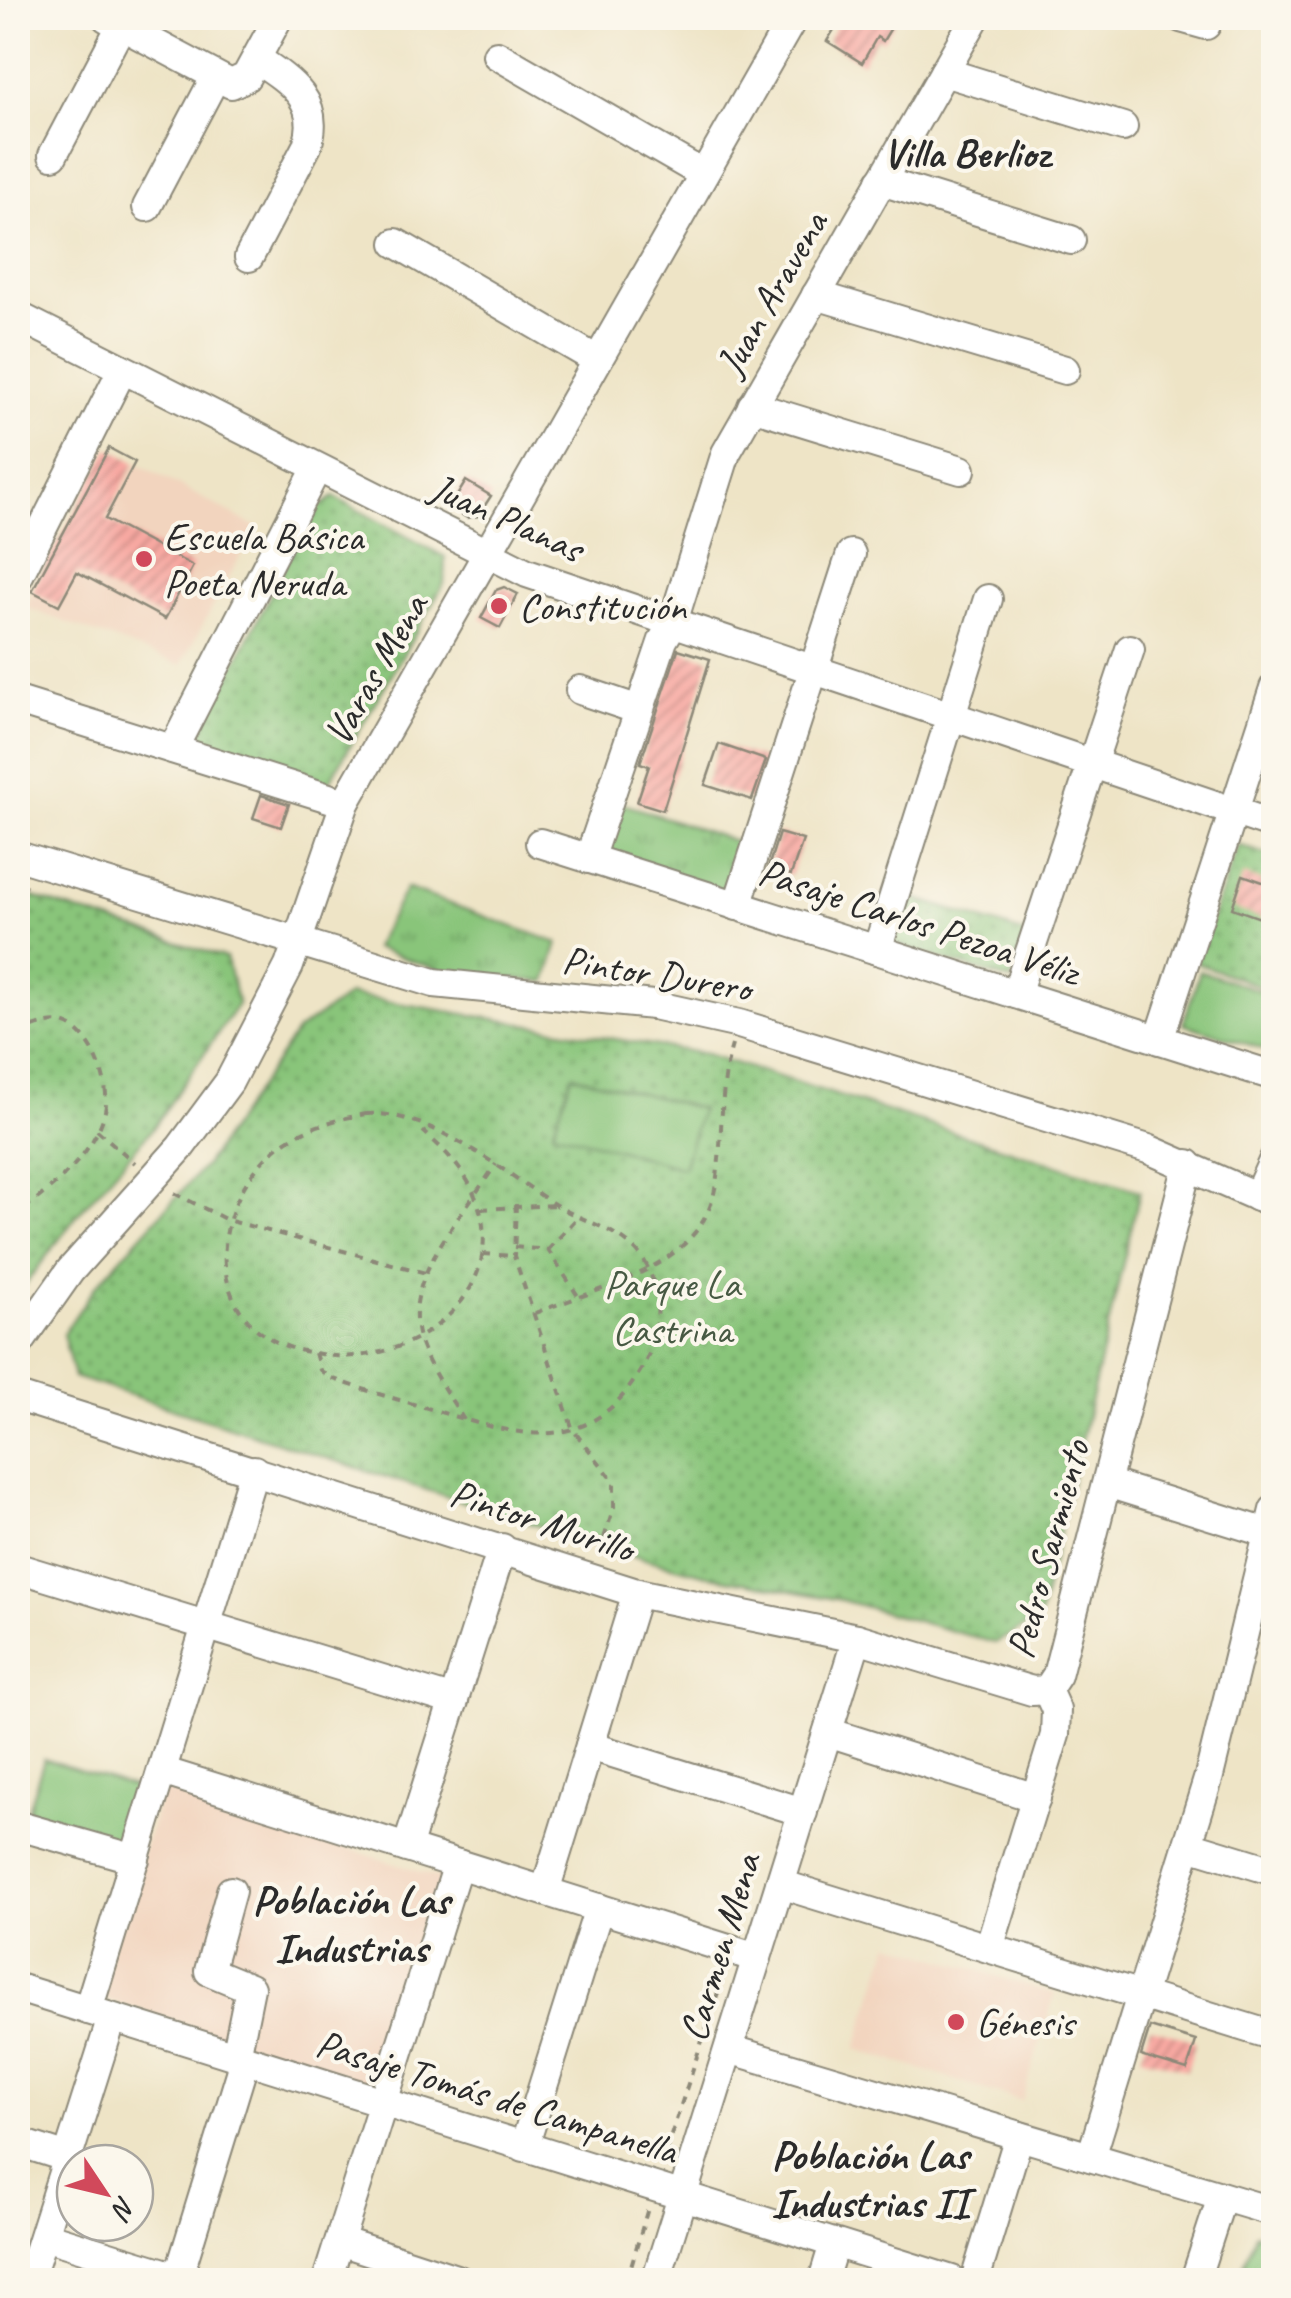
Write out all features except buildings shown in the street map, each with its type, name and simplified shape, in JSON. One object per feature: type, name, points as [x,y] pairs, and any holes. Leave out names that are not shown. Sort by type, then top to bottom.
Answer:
[{"type":"street","points":[[146,207],[226,81],[257,59],[278,18]]},
{"type":"street","name":"Varas Mena","points":[[18,1346],[70,1270],[217,1101],[263,1023],[299,942],[330,838],[345,803],[793,18]]},
{"type":"street","name":"Juan Aravena","points":[[589,859],[672,625],[715,483],[752,406],[976,18]]},
{"type":"street","points":[[53,155],[114,22],[226,81]]},
{"type":"street","points":[[498,55],[704,174]]},
{"type":"street","points":[[249,256],[307,146],[311,128],[310,108],[299,90],[257,59]]},
{"type":"street","points":[[944,72],[1123,127]]},
{"type":"street","points":[[882,181],[1071,240]]},
{"type":"street","points":[[396,243],[597,360]]},
{"type":"street","points":[[816,295],[1065,370]]},
{"type":"street","name":"Juan Planas","points":[[18,316],[486,556],[672,625],[1274,826]]},
{"type":"street","points":[[18,577],[122,370]]},
{"type":"street","points":[[752,406],[961,470]]},
{"type":"street","points":[[173,749],[316,470]]},
{"type":"street","points":[[738,906],[851,554]]},
{"type":"street","points":[[877,950],[988,599]]},
{"type":"street","points":[[1016,994],[1130,649]]},
{"type":"street","points":[[1159,1040],[1274,688]]},
{"type":"street","points":[[580,690],[639,710]]},
{"type":"street","points":[[18,701],[345,803]]},
{"type":"street","name":"Pasaje Carlos Pezoa Véliz","points":[[540,843],[1274,1076]]},
{"type":"street","name":"Pintor Durero","points":[[18,856],[456,988],[639,1004],[710,1016],[1188,1164],[1265,1200]]},
{"type":"street","points":[[1265,1200],[1274,1158]]},
{"type":"street","name":"Pedro Sarmiento","points":[[989,1948],[1057,1725],[1047,1690],[1058,1675],[1188,1164]]},
{"type":"street","name":"Pintor Murillo","points":[[18,1398],[637,1592],[858,1638],[1032,1692],[1047,1690]]},
{"type":"street","points":[[71,2143],[134,1859],[254,1470]]},
{"type":"street","points":[[1091,2158],[1138,1994],[1190,1845],[1272,1526],[1107,1483]]},
{"type":"street","points":[[408,1848],[502,1548]]},
{"type":"street","points":[[18,1568],[206,1629],[454,1701]]},
{"type":"street","points":[[545,1891],[637,1592]]},
{"type":"street","name":"Carmen Mena","points":[[656,2280],[858,1638]]},
{"type":"street","points":[[828,1732],[1036,1798]]},
{"type":"street","points":[[590,1746],[803,1812]]},
{"type":"street","points":[[162,1771],[757,1958]]},
{"type":"street","points":[[19,1826],[134,1859]]},
{"type":"street","points":[[1190,1845],[1274,1871]]},
{"type":"street","points":[[328,2280],[458,1864]]},
{"type":"street","points":[[780,1884],[1274,2036]]},
{"type":"street","points":[[44,2236],[183,2279],[240,2058],[250,1988],[209,1971],[231,1891]]},
{"type":"street","points":[[524,2147],[599,1908]]},
{"type":"street","name":"Pasaje Tomás de Campanella","points":[[18,1988],[952,2280]]},
{"type":"street","points":[[729,2049],[1274,2212]]},
{"type":"street","points":[[975,2280],[1020,2136]]},
{"type":"street","points":[[18,2142],[55,2154]]},
{"type":"street","points":[[1195,2280],[1222,2197]]},
{"type":"street","points":[[30,2280],[55,2200]]},
{"type":"street","points":[[340,2242],[459,2280]]},
{"type":"street","points":[[823,2280],[834,2244]]},
{"type":"path","points":[[18,907],[22,893]]},
{"type":"path","points":[[18,1033],[56,1022],[79,1034],[97,1062],[106,1093],[106,1109],[97,1130],[55,1183],[18,1212]]},
{"type":"path","points":[[535,1312],[648,1268],[692,1238],[710,1206],[728,1060]]},
{"type":"path","points":[[315,1353],[320,1370],[329,1377],[464,1420],[530,1436],[572,1430],[616,1403],[644,1365],[654,1340],[658,1305],[648,1268],[628,1243],[557,1206],[497,1163],[418,1126],[389,1114],[366,1114],[296,1136],[254,1173],[227,1220],[225,1266],[246,1320],[270,1340],[315,1353],[380,1354],[420,1339],[463,1299],[483,1254],[476,1196],[458,1168],[418,1126]]},
{"type":"path","points":[[97,1130],[128,1157]]},
{"type":"path","points":[[464,1420],[420,1339],[416,1318],[426,1273],[440,1244],[497,1163]]},
{"type":"path","points":[[178,1196],[227,1220],[426,1273]]},
{"type":"path","points":[[516,1204],[514,1256],[572,1430],[614,1481],[614,1508],[602,1546]]},
{"type":"path","points":[[472,1206],[557,1206]]},
{"type":"path","points":[[548,1250],[579,1216]]},
{"type":"path","points":[[514,1246],[548,1250]]},
{"type":"path","points":[[548,1250],[578,1296]]},
{"type":"path","points":[[483,1254],[514,1256]]},
{"type":"shaded area","name":"Escuela Básica Poeta Neruda","points":[[109,448],[256,527],[181,665],[25,607]]},
{"type":"shaded area","points":[[163,1789],[442,1879],[375,2085],[96,1996]]},
{"type":"shaded area","name":"Génesis","points":[[890,1943],[1055,1994],[1022,2101],[856,2049]]},
{"type":"green space","points":[[334,497],[445,557],[444,584],[328,784],[208,746],[201,731],[313,511]]},
{"type":"green space","points":[[621,803],[741,843],[724,894],[604,854]]},
{"type":"green space","points":[[1238,845],[1273,857],[1273,991],[1196,963]]},
{"type":"green space","points":[[406,888],[558,943],[546,982],[445,972],[374,948]]},
{"type":"green space","points":[[18,892],[226,958],[238,1004],[153,1128],[79,1213],[18,1294]]},
{"type":"green space","points":[[908,896],[1026,934],[1011,981],[893,944]]},
{"type":"green space","points":[[1200,971],[1273,995],[1273,1052],[1183,1024]]},
{"type":"green space","name":"Parque La Castrina","points":[[349,995],[706,1054],[1140,1191],[1039,1619],[995,1643],[841,1600],[711,1576],[626,1554],[74,1377],[63,1334],[95,1287],[206,1164],[297,1031]]},
{"type":"green space","points":[[572,1075],[701,1109],[683,1168],[553,1131]]},
{"type":"green space","points":[[44,1759],[136,1788],[119,1841],[27,1813]]},
{"type":"green space","points":[[1255,2233],[1273,2239],[1273,2280],[1239,2280]]},
{"type":"place","name":"Escuela Básica Poeta Neruda","points":[[144,559]]},
{"type":"place","name":"Constitución","points":[[499,606]]},
{"type":"place","name":"Génesis","points":[[956,2022]]},
{"type":"district","name":"Villa Berlioz","points":[[966,152]]},
{"type":"district","name":"Población Las Industrias","points":[[351,1923]]},
{"type":"district","name":"Población Las Industrias II","points":[[870,2178]]}]
